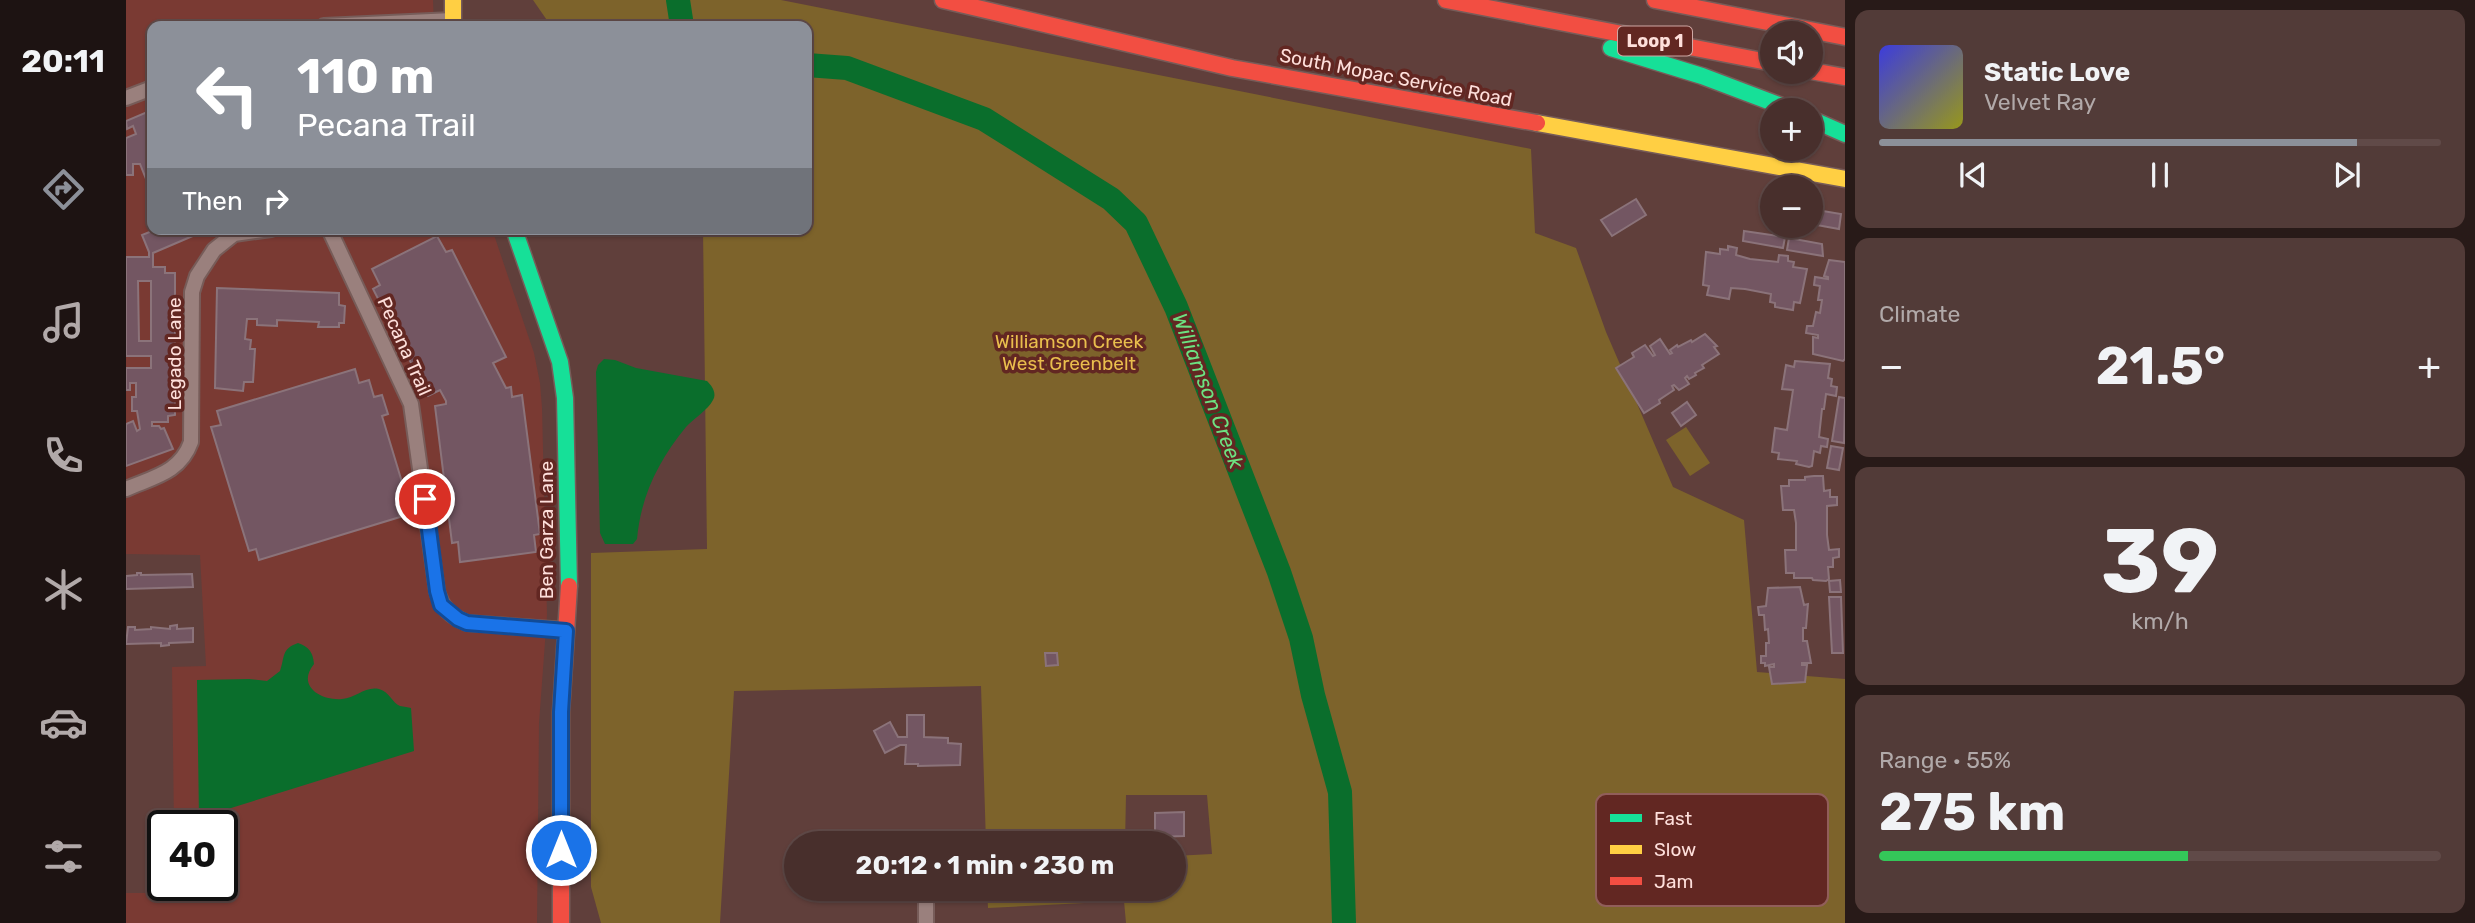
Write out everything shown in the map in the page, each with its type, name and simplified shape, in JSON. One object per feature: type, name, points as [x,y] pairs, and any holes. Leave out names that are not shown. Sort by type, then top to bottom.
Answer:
[{"type":"main road","points":[[453,0],[453,21]]},
{"type":"main road","name":"South Mopac Service Road","points":[[943,0],[1232,68],[1845,179]]},
{"type":"main road","name":"Loop 1","points":[[1446,0],[1760,61]]},
{"type":"main road","name":"Loop 1","points":[[1655,0],[1845,37]]},
{"type":"main road","points":[[1537,18],[1606,47],[1695,73],[1763,98]]},
{"type":"main road","points":[[1823,73],[1845,77]]},
{"type":"main road","points":[[1823,124],[1845,134]]},
{"type":"main road","name":"Ben Garza Lane","points":[[516,235],[560,362],[565,398],[569,584],[561,712],[561,923]]},
{"type":"street","points":[[126,98],[147,90]]},
{"type":"street","name":"Legado Lane","points":[[126,489],[173,469],[182,462],[187,453],[193,431],[192,292],[205,262],[230,235]]},
{"type":"street","name":"Pecana Trail","points":[[332,235],[411,404],[441,605],[467,623],[566,631]]},
{"type":"street","points":[[926,901],[926,923]]},
{"type":"shaded area","points":[[126,0],[433,0],[434,21],[147,21],[147,235],[494,235],[534,353],[542,408],[547,615],[539,723],[537,923],[126,923],[126,893],[147,893],[147,901],[238,901],[238,810],[174,810],[172,667],[206,666],[200,555],[126,554]]},
{"type":"shaded area","points":[[604,359],[636,368],[707,381],[714,392],[711,404],[686,427],[660,465],[647,493],[637,539],[633,544],[605,544],[600,533],[596,372]]},
{"type":"shaded area","points":[[298,643],[308,648],[311,653],[314,664],[309,672],[309,685],[319,695],[342,699],[369,689],[379,689],[397,705],[411,708],[414,751],[225,810],[199,810],[197,680],[267,681],[280,671],[286,651]]},
{"type":"green space","name":"Williamson Creek West Greenbelt","points":[[533,0],[781,0],[1531,149],[1535,233],[1576,248],[1606,332],[1673,487],[1744,520],[1757,672],[1845,679],[1845,923],[1126,923],[1124,901],[1186,901],[1186,855],[1212,854],[1207,795],[1126,795],[1125,831],[986,831],[981,686],[734,691],[720,923],[601,923],[591,887],[591,553],[707,549],[703,235],[812,235],[812,21],[548,21]]},
{"type":"green space","points":[[1686,427],[1710,463],[1690,476],[1666,440]]},
{"type":"green space","points":[[988,901],[1124,901],[988,908]]},
{"type":"building","points":[[147,112],[147,182],[140,164],[133,164],[133,175],[126,175],[126,138],[136,134],[133,126],[127,129],[126,121]]},
{"type":"building","points":[[1636,199],[1646,215],[1612,236],[1601,220]]},
{"type":"building","points":[[1823,211],[1841,214],[1839,229],[1823,226]]},
{"type":"building","points":[[1744,231],[1760,233],[1760,238],[1785,238],[1783,248],[1743,241]]},
{"type":"building","points":[[147,233],[195,235],[153,253],[153,267],[165,267],[165,273],[175,273],[175,415],[168,416],[168,422],[152,422],[152,426],[164,428],[173,449],[126,466],[126,424],[133,421],[137,431],[140,429],[137,411],[132,411],[136,383],[130,383],[130,390],[126,390],[126,368],[151,368],[151,356],[126,356],[126,257],[149,257],[142,235]],"holes":[[[138,281],[151,281],[151,341],[139,341]]]},
{"type":"building","points":[[437,236],[446,252],[452,250],[506,357],[493,363],[506,388],[511,387],[512,397],[522,395],[540,534],[534,535],[536,552],[460,562],[458,542],[452,543],[435,406],[446,404],[446,401],[440,390],[428,396],[373,289],[380,285],[372,269]]},
{"type":"building","points":[[1789,238],[1822,244],[1823,256],[1787,250]]},
{"type":"building","points":[[1728,246],[1737,248],[1736,255],[1750,259],[1778,262],[1779,255],[1788,256],[1788,261],[1794,262],[1793,267],[1807,269],[1800,303],[1794,302],[1793,310],[1775,307],[1775,303],[1770,302],[1771,294],[1745,289],[1731,288],[1729,299],[1707,295],[1709,286],[1703,285],[1706,252],[1720,254],[1720,249],[1728,250]]},
{"type":"building","points":[[1829,260],[1845,262],[1843,361],[1813,354],[1813,337],[1818,338],[1818,335],[1806,333],[1807,326],[1813,326],[1816,312],[1820,313],[1822,300],[1818,300],[1820,286],[1814,285],[1815,277],[1828,279],[1824,276]]},
{"type":"building","points":[[217,288],[339,293],[339,305],[345,306],[344,323],[339,323],[339,327],[318,327],[319,322],[277,320],[277,326],[257,325],[257,319],[247,319],[245,339],[251,340],[250,349],[255,349],[253,382],[244,382],[243,391],[215,388]]},
{"type":"building","points":[[1705,334],[1717,346],[1714,347],[1719,354],[1702,365],[1704,368],[1695,373],[1696,375],[1685,378],[1689,384],[1679,390],[1672,386],[1674,390],[1644,413],[1616,368],[1634,357],[1632,353],[1645,345],[1653,356],[1655,355],[1650,346],[1660,339],[1670,354],[1670,350],[1677,345],[1678,347],[1691,340],[1692,342]]},
{"type":"building","points":[[1795,361],[1830,364],[1828,378],[1832,379],[1831,386],[1837,387],[1836,396],[1826,394],[1822,409],[1819,437],[1828,439],[1827,447],[1821,446],[1820,453],[1814,451],[1812,466],[1809,467],[1796,464],[1797,461],[1778,459],[1779,453],[1772,452],[1775,428],[1787,430],[1793,390],[1782,389],[1786,365],[1794,367]]},
{"type":"building","points":[[355,369],[359,383],[369,380],[374,397],[382,395],[388,414],[382,416],[408,502],[396,505],[400,517],[259,560],[256,549],[249,551],[211,427],[221,425],[217,411]]},
{"type":"building","points":[[1839,397],[1845,398],[1844,443],[1832,441]]},
{"type":"building","points":[[1687,402],[1696,415],[1681,426],[1672,413]]},
{"type":"building","points":[[1831,446],[1843,448],[1839,470],[1827,468]]},
{"type":"building","points":[[1823,476],[1824,491],[1830,490],[1830,497],[1837,497],[1837,505],[1827,506],[1827,535],[1829,550],[1839,549],[1839,557],[1833,558],[1833,567],[1828,567],[1829,579],[1826,581],[1794,578],[1794,573],[1786,573],[1785,550],[1796,550],[1796,523],[1794,510],[1783,510],[1781,486],[1789,486],[1789,480]]},
{"type":"building","points":[[137,573],[192,574],[193,587],[126,589],[126,576]]},
{"type":"building","points":[[1840,580],[1841,592],[1830,592],[1829,581]]},
{"type":"building","points":[[1800,587],[1804,605],[1808,604],[1803,641],[1807,641],[1811,663],[1802,663],[1807,665],[1805,682],[1772,684],[1769,667],[1774,667],[1774,664],[1765,666],[1765,663],[1761,663],[1761,656],[1766,656],[1766,643],[1769,643],[1764,615],[1759,615],[1758,607],[1766,606],[1768,588]]},
{"type":"building","points":[[1829,597],[1841,597],[1843,653],[1832,653]]},
{"type":"building","points":[[177,625],[177,629],[193,628],[193,642],[161,646],[161,643],[126,644],[128,627],[135,627],[135,630],[151,627],[170,629],[170,626]]},
{"type":"building","points":[[1045,653],[1057,653],[1058,665],[1046,666]]},
{"type":"building","points":[[907,715],[924,715],[924,737],[948,738],[948,743],[961,744],[960,765],[905,764],[906,745],[900,745],[885,753],[874,731],[890,722],[898,737],[907,737]]},
{"type":"building","points":[[1184,812],[1184,831],[1155,831],[1155,813]]},
{"type":"waterway","name":"Williamson Creek","points":[[678,0],[681,21]]},
{"type":"waterway","name":"Williamson Creek","points":[[812,65],[847,68],[984,119],[1111,199],[1136,223],[1176,307],[1279,572],[1301,638],[1313,695],[1340,792],[1344,923]]},
{"type":"traffic: fast","points":[[1611,48],[1702,76],[1760,98]]},
{"type":"traffic: fast","points":[[1823,124],[1845,134]]},
{"type":"traffic: fast","points":[[516,235],[560,362],[565,398],[569,586]]},
{"type":"traffic: slow","points":[[453,0],[453,21]]},
{"type":"traffic: slow","points":[[1537,123],[1845,179]]},
{"type":"traffic: jam","points":[[943,0],[1232,68],[1537,123]]},
{"type":"traffic: jam","points":[[1446,0],[1760,60]]},
{"type":"traffic: jam","points":[[1655,0],[1845,37]]},
{"type":"traffic: jam","points":[[1823,73],[1845,77]]},
{"type":"traffic: jam","points":[[561,923],[561,712],[569,586]]},
{"type":"route","points":[[425,499],[437,591],[441,605],[448,612],[467,623],[566,631],[561,712],[561,850]]}]
